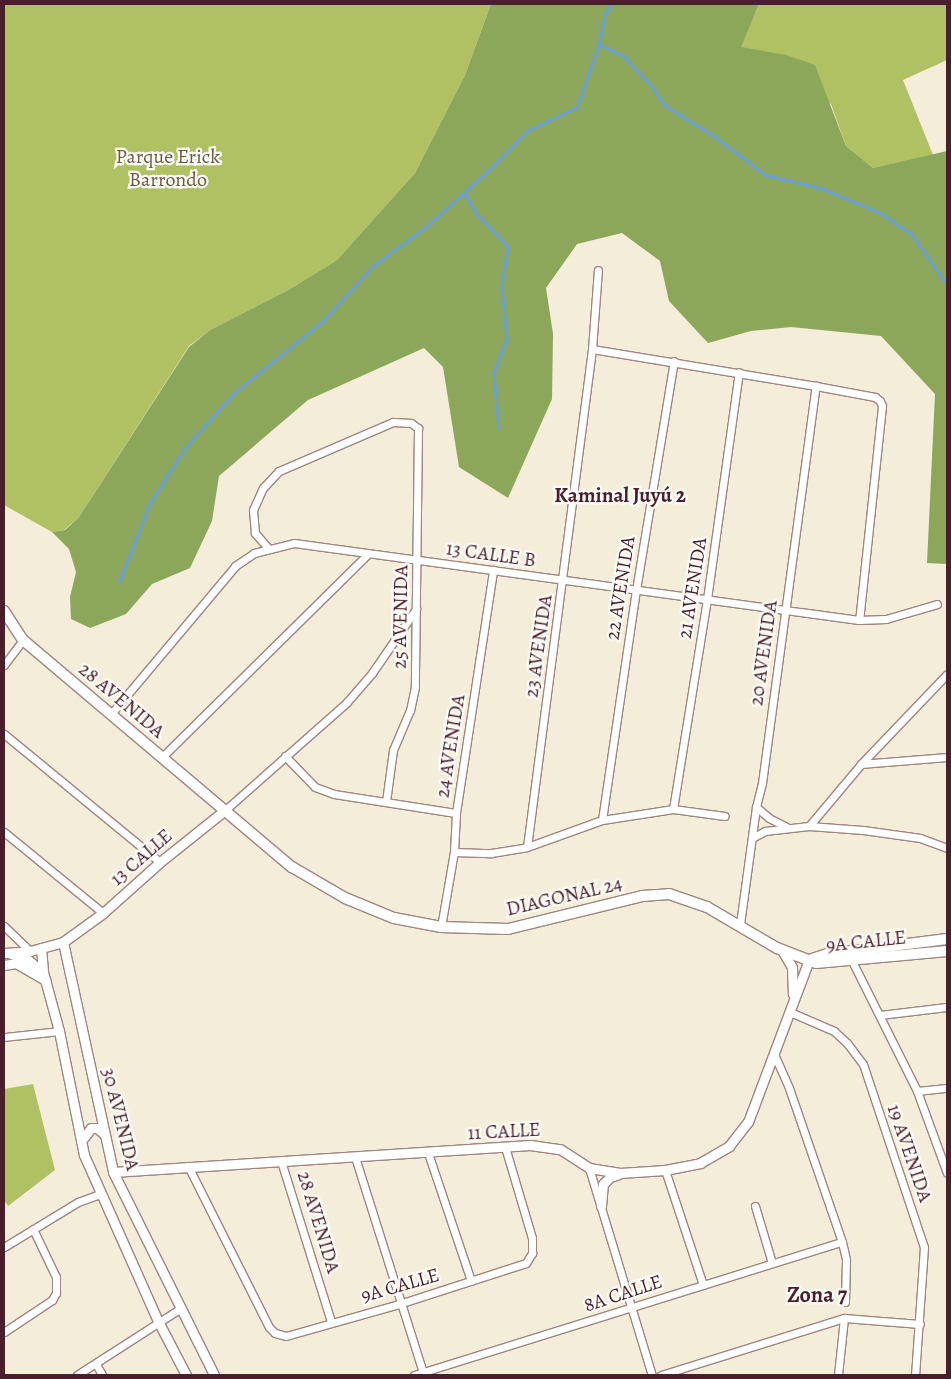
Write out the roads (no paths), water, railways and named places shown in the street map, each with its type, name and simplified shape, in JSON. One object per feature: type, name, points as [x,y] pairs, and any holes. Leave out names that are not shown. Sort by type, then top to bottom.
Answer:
[{"type":"main road","name":"28 AVENIDA","points":[[4,611],[24,640],[224,811]]},
{"type":"main road","name":"DIAGONAL 24","points":[[224,811],[292,868],[345,898],[394,918],[441,927],[508,929],[642,896],[669,894],[707,907],[740,924],[782,950],[810,960]]},
{"type":"main road","name":"9A CALLE","points":[[810,960],[828,954],[947,939]]},
{"type":"main road","name":"9A CALLE","points":[[810,960],[816,963],[829,963],[851,959],[947,951]]},
{"type":"street","name":"23 AVENIDA","points":[[527,847],[592,349],[598,270]]},
{"type":"street","points":[[592,349],[739,372],[875,397],[880,401],[882,406],[859,620]]},
{"type":"street","name":"22 AVENIDA","points":[[602,820],[636,590],[674,362]]},
{"type":"street","name":"21 AVENIDA","points":[[673,809],[707,599],[739,372]]},
{"type":"street","name":"20 AVENIDA","points":[[740,924],[756,806],[762,783],[816,386]]},
{"type":"street","name":"25 AVENIDA","points":[[268,548],[255,533],[253,510],[263,488],[279,471],[393,422],[411,423],[418,428],[418,560],[415,687],[410,710],[393,750],[386,802]]},
{"type":"street","name":"13 CALLE B","points":[[111,714],[235,566],[254,553],[294,543],[367,555],[418,560],[859,620],[886,618],[937,604]]},
{"type":"street","points":[[162,757],[367,555]]},
{"type":"street","name":"24 AVENIDA","points":[[441,927],[454,852],[456,813],[493,570]]},
{"type":"street","name":"13 CALLE","points":[[5,953],[30,951],[63,942],[103,913],[160,862],[224,811],[347,702],[372,673],[416,609]]},
{"type":"street","points":[[4,666],[24,640]]},
{"type":"street","points":[[809,826],[861,764],[947,674]]},
{"type":"street","points":[[4,734],[160,862]]},
{"type":"street","points":[[285,756],[315,788],[334,794],[456,813]]},
{"type":"street","points":[[861,764],[947,757]]},
{"type":"street","points":[[756,806],[776,823],[790,828]]},
{"type":"street","points":[[454,852],[491,854],[527,847],[602,820],[673,809],[725,816]]},
{"type":"street","points":[[752,838],[766,831],[809,826],[863,830],[920,838],[947,848]]},
{"type":"street","points":[[4,832],[103,913]]},
{"type":"street","points":[[4,926],[30,951]]},
{"type":"street","name":"30 AVENIDA","points":[[63,942],[113,1172],[214,1375]]},
{"type":"street","name":"30 AVENIDA","points":[[41,948],[44,976],[59,1031],[84,1156],[158,1321],[186,1375]]},
{"type":"street","name":"11 CALLE","points":[[782,950],[792,967],[794,981],[791,1009]]},
{"type":"street","points":[[5,953],[28,960],[44,976]]},
{"type":"street","points":[[851,959],[917,1091],[947,1170]]},
{"type":"street","name":"11 CALLE","points":[[113,1172],[530,1145],[560,1149],[589,1168],[620,1173],[665,1170],[708,1160],[735,1141],[751,1115],[810,960]]},
{"type":"street","points":[[4,965],[16,963],[44,976]]},
{"type":"street","points":[[880,1014],[947,1007]]},
{"type":"street","name":"19 AVENIDA","points":[[791,1009],[834,1031],[848,1043],[863,1064],[923,1243],[920,1324],[915,1375]]},
{"type":"street","points":[[4,1037],[59,1031]]},
{"type":"street","points":[[774,1054],[789,1088],[842,1242],[846,1260],[846,1302]]},
{"type":"street","points":[[917,1091],[947,1088]]},
{"type":"street","points":[[81,1141],[91,1128],[97,1128],[103,1132]]},
{"type":"street","name":"9A CALLE","points":[[188,1166],[268,1327],[282,1336],[290,1336],[523,1265],[531,1256],[534,1248],[505,1148]]},
{"type":"street","points":[[428,1153],[471,1281]]},
{"type":"street","points":[[355,1157],[422,1373]]},
{"type":"street","name":"28 AVENIDA","points":[[281,1161],[331,1322]]},
{"type":"street","points":[[589,1168],[652,1375]]},
{"type":"street","points":[[665,1170],[703,1285]]},
{"type":"street","points":[[601,1206],[603,1184],[610,1177],[620,1173]]},
{"type":"street","points":[[4,1247],[78,1202],[100,1194]]},
{"type":"street","points":[[755,1206],[772,1263]]},
{"type":"street","points":[[4,1332],[52,1300],[56,1293],[56,1277],[33,1229]]},
{"type":"street","name":"8A CALLE","points":[[414,1375],[842,1242]]},
{"type":"street","points":[[77,1375],[144,1333],[158,1321],[181,1308]]},
{"type":"street","points":[[661,1375],[844,1318],[920,1324]]},
{"type":"street","points":[[838,1375],[844,1318]]},
{"type":"street","points":[[96,1364],[102,1375]]},
{"type":"waterway","points":[[119,582],[150,503],[185,448],[233,394],[323,321],[373,266],[427,226],[491,168],[527,131],[577,107],[599,44],[605,14],[612,4]]},
{"type":"waterway","points":[[599,44],[624,56],[652,86],[665,105],[713,135],[766,175],[821,188],[879,212],[912,234],[947,284]]},
{"type":"waterway","points":[[464,192],[478,215],[508,246],[502,287],[507,339],[494,373],[499,428]]},
{"type":"district","name":"Kaminal Juyú 2","points":[[620,495]]},
{"type":"district","name":"Zona 7","points":[[817,1296]]},
{"type":"park label","name":"Parque Erick Barrondo","points":[[168,168]]}]
